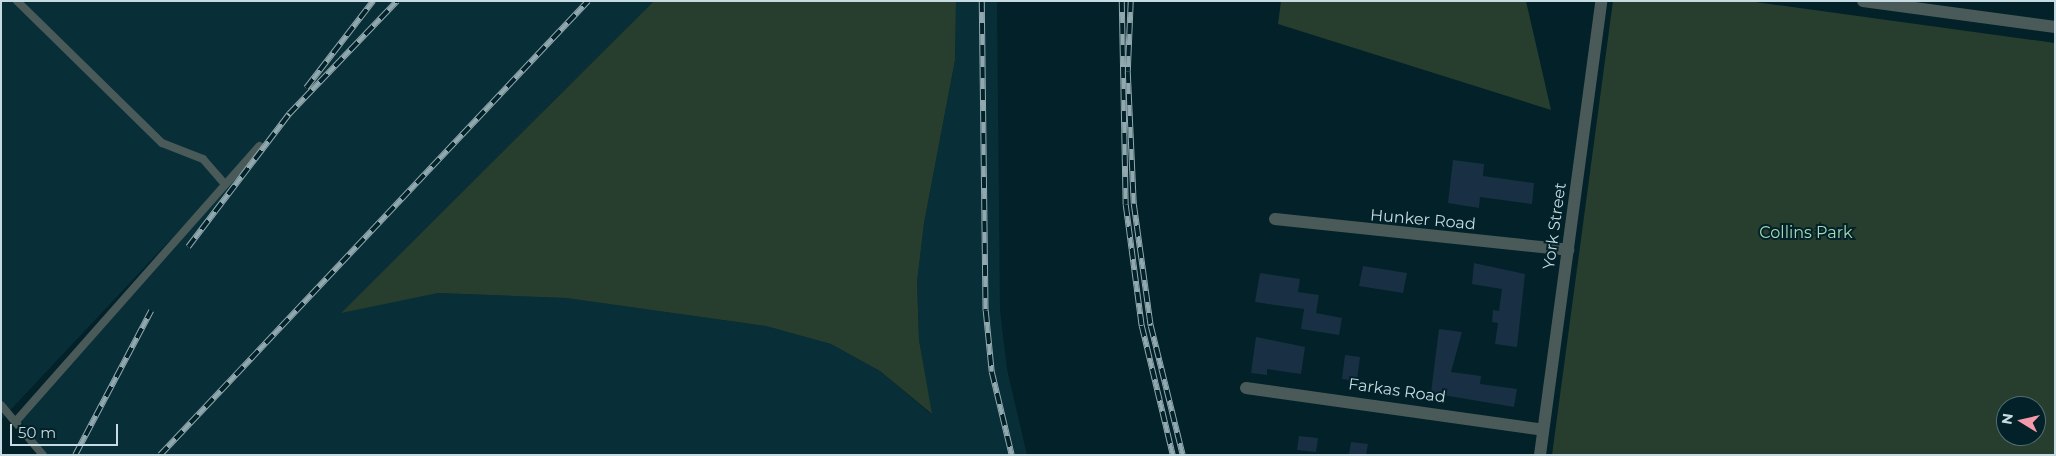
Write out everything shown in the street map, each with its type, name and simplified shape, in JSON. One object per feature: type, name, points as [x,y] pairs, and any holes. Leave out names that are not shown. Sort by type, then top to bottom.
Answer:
[{"type":"street","name":"York Street","points":[[1540,455],[1601,1]]},
{"type":"street","points":[[1863,1],[2055,26]]},
{"type":"street","name":"Hunker Road","points":[[1275,219],[1568,250]]},
{"type":"street","name":"Farkas Road","points":[[1246,388],[1544,430]]},
{"type":"lane","points":[[17,1],[162,143],[203,159],[226,184]]},
{"type":"lane","points":[[17,420],[259,146]]},
{"type":"lane","points":[[1,405],[17,420],[42,455]]},
{"type":"shaded area","points":[[1,1],[654,1],[342,312],[438,293],[566,298],[766,326],[831,344],[880,371],[931,414],[919,340],[917,282],[924,223],[955,60],[956,1],[997,1],[1000,310],[1007,369],[1027,455],[43,455],[17,420],[237,169],[1,420]]},
{"type":"green space","points":[[654,1],[956,1],[955,60],[924,223],[917,282],[919,340],[932,414],[880,371],[831,344],[766,326],[566,298],[438,293],[341,313]]},
{"type":"green space","points":[[1281,1],[1526,1],[1551,110],[1278,24]]},
{"type":"green space","name":"Collins Park","points":[[1613,1],[1748,1],[2055,43],[2055,455],[1552,455]]},
{"type":"building","points":[[1453,160],[1484,164],[1483,176],[1534,183],[1532,204],[1480,197],[1479,208],[1448,203]]},
{"type":"building","points":[[1474,263],[1525,274],[1517,347],[1495,344],[1498,323],[1492,322],[1493,310],[1499,311],[1502,289],[1472,284]]},
{"type":"building","points":[[1363,266],[1407,273],[1403,293],[1359,286]]},
{"type":"building","points":[[1260,273],[1300,279],[1298,292],[1319,295],[1316,313],[1342,318],[1339,335],[1301,329],[1304,309],[1255,302]]},
{"type":"building","points":[[1439,329],[1462,332],[1451,372],[1481,376],[1480,384],[1517,389],[1514,407],[1431,393]]},
{"type":"building","points":[[1256,337],[1305,347],[1301,374],[1267,369],[1267,375],[1251,373]]},
{"type":"building","points":[[1345,355],[1360,357],[1357,381],[1342,379]]},
{"type":"building","points":[[1299,436],[1318,438],[1316,452],[1297,450]]},
{"type":"building","points":[[1351,442],[1368,444],[1366,455],[1349,455]]},
{"type":"railway","points":[[306,88],[373,1]]},
{"type":"railway","points":[[188,247],[289,114],[397,1]]},
{"type":"railway","points":[[160,455],[588,1]]},
{"type":"railway","points":[[982,1],[986,311],[992,372],[1012,455]]},
{"type":"railway","points":[[1122,1],[1126,205],[1142,326],[1173,455]]},
{"type":"railway","points":[[1131,1],[1128,72],[1134,204],[1151,326],[1183,455]]},
{"type":"railway","points":[[75,455],[151,311]]}]
